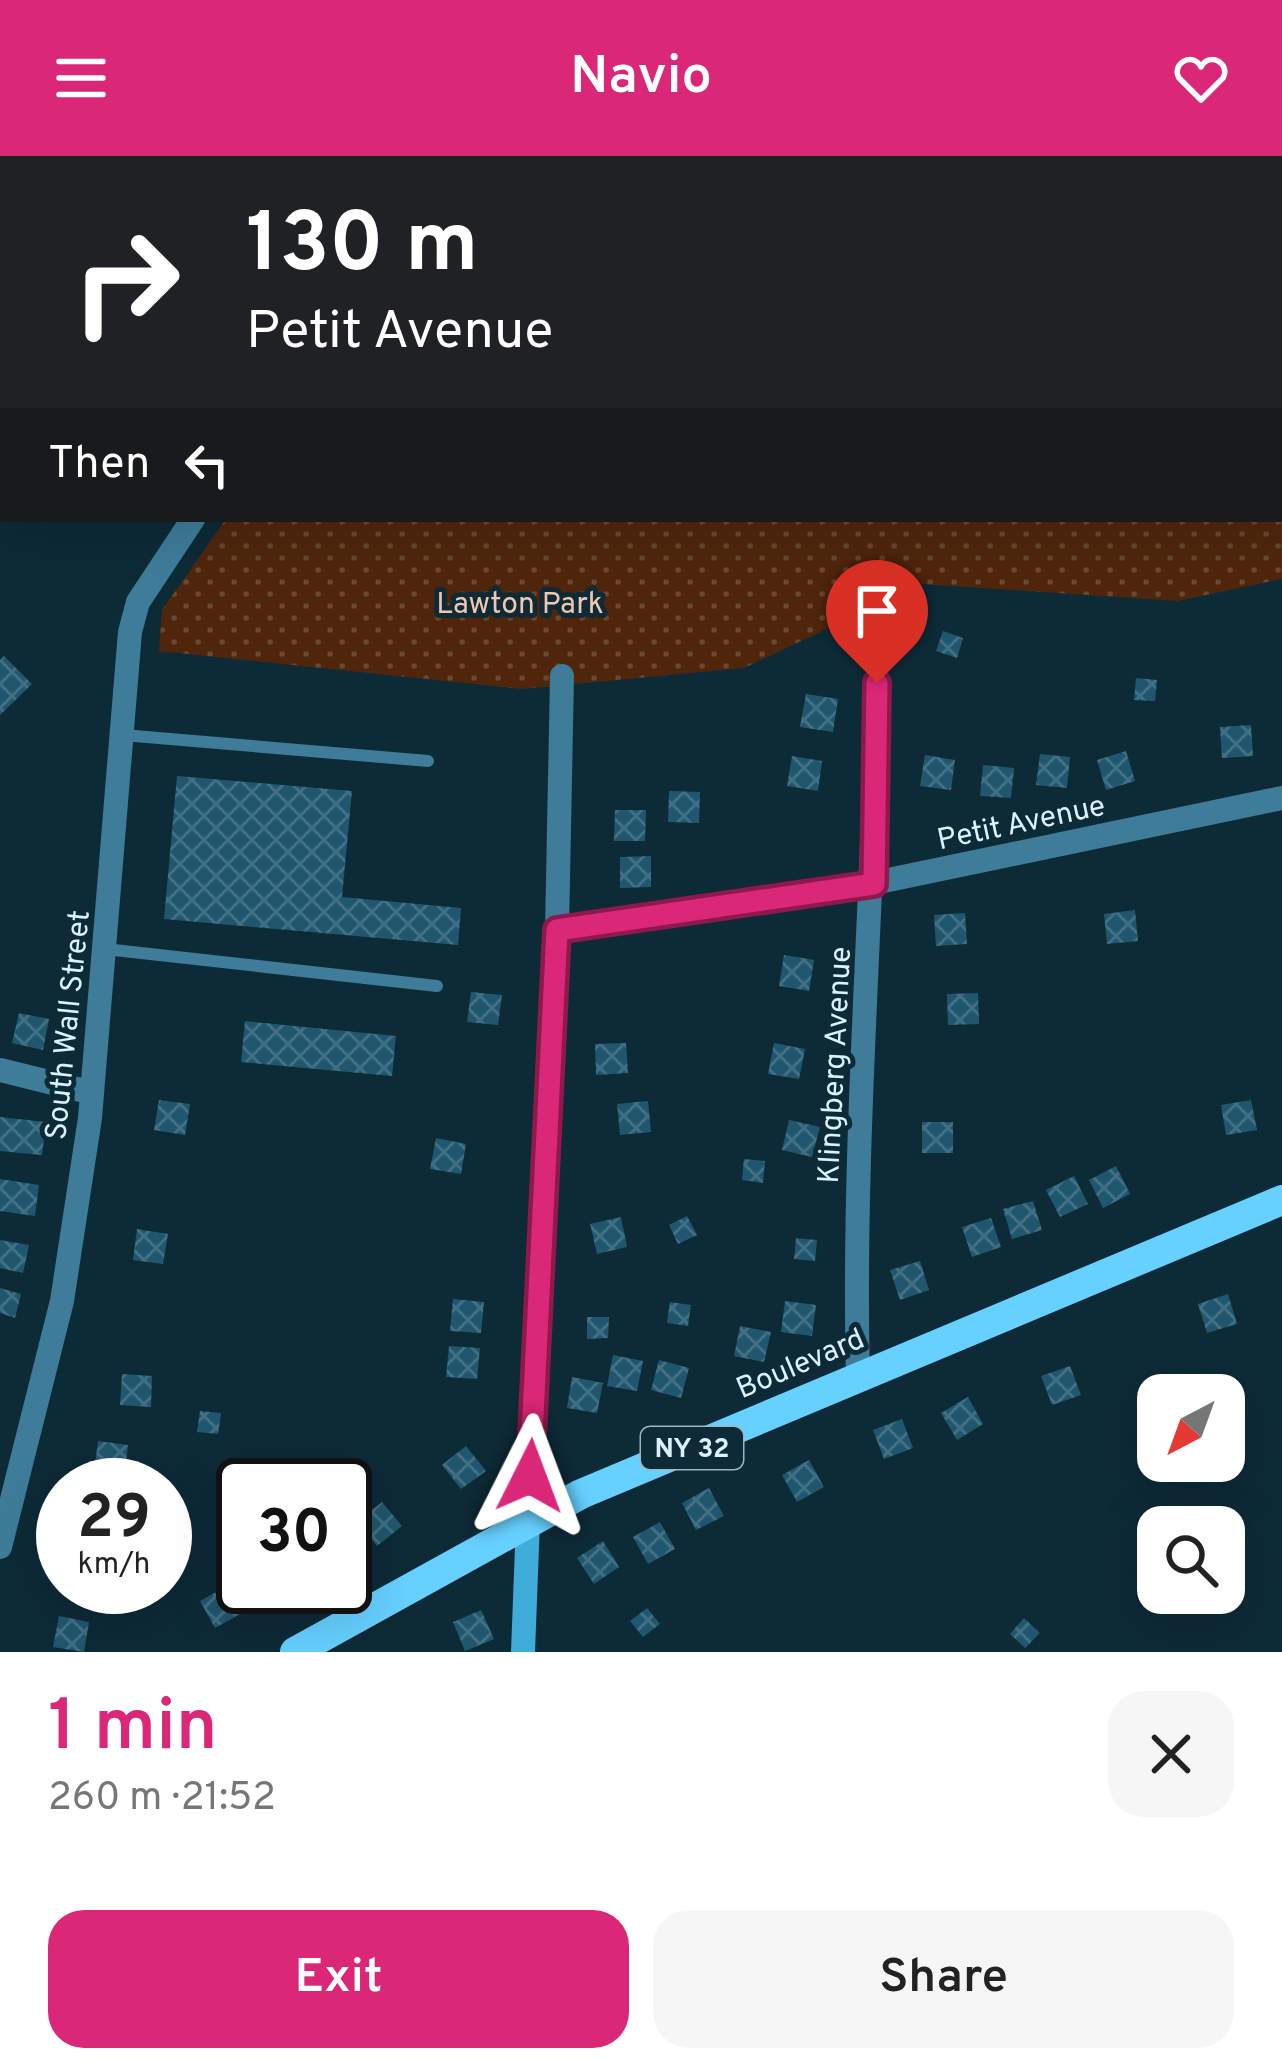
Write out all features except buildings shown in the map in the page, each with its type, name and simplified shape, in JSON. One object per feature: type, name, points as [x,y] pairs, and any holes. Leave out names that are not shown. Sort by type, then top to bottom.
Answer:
[{"type":"main road","name":"Boulevard","points":[[295,1652],[528,1522],[1282,1200]]},
{"type":"main road","points":[[523,1652],[528,1522]]},
{"type":"street","name":"South Wall Street","points":[[0,1547],[62,1300],[104,949],[130,632],[138,602],[191,522]]},
{"type":"street","points":[[528,1522],[557,930],[562,676]]},
{"type":"street","name":"Klingberg Avenue","points":[[858,1378],[859,1128],[874,884],[877,683]]},
{"type":"street","name":"Petit Avenue","points":[[557,930],[874,884],[1282,798]]},
{"type":"street","points":[[0,1070],[89,1092]]},
{"type":"lane","points":[[123,735],[428,761]]},
{"type":"lane","points":[[104,949],[437,986]]},
{"type":"green space","name":"Lawton Park","points":[[224,522],[1282,522],[1282,579],[1178,601],[922,584],[744,668],[522,689],[159,651],[162,610]]},
{"type":"route","points":[[530,1476],[557,930],[777,894],[874,884],[877,683]]}]
